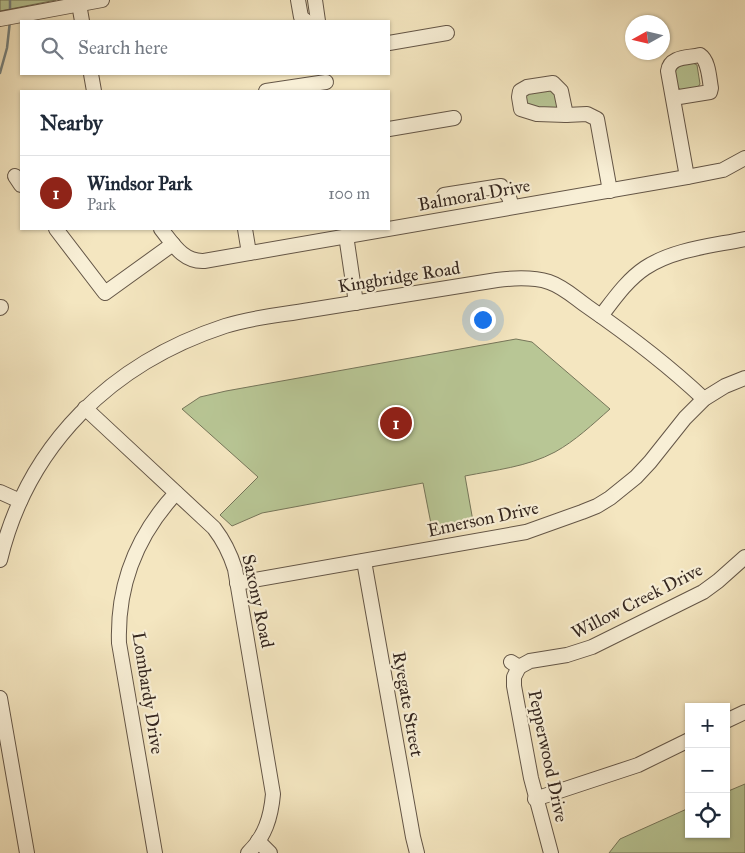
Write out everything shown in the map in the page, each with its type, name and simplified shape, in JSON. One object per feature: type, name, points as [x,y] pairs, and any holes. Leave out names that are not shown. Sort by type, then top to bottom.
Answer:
[{"type":"street","points":[[1,19],[102,0]]},
{"type":"street","points":[[298,0],[301,18],[304,20]]},
{"type":"street","points":[[315,0],[318,20]]},
{"type":"street","points":[[79,4],[82,20]]},
{"type":"street","points":[[390,43],[447,33]]},
{"type":"street","points":[[91,75],[94,90]]},
{"type":"street","points":[[273,90],[326,82]]},
{"type":"street","points":[[673,98],[687,177]]},
{"type":"street","points":[[566,115],[587,114],[597,119],[610,191]]},
{"type":"street","points":[[390,129],[454,118]]},
{"type":"street","name":"Balmoral Drive","points":[[390,228],[723,170],[745,158]]},
{"type":"street","points":[[444,195],[501,186],[509,197],[512,207]]},
{"type":"street","points":[[57,230],[105,293],[173,244]]},
{"type":"street","name":"Balmoral Drive","points":[[162,230],[186,258],[199,262],[380,230]]},
{"type":"street","points":[[245,230],[250,253]]},
{"type":"street","points":[[346,236],[356,303]]},
{"type":"street","points":[[602,316],[614,298],[631,279],[654,262],[692,250],[745,239]]},
{"type":"street","name":"Kingbridge Road","points":[[0,560],[11,522],[32,476],[66,428],[85,408],[120,378],[160,353],[225,326],[496,280],[523,279],[547,282],[560,287],[602,316],[687,383],[704,399]]},
{"type":"street","name":"Emerson Drive","points":[[238,582],[526,532],[597,506],[636,477],[685,418],[704,399],[725,386],[745,378]]},
{"type":"street","name":"Saxony Road","points":[[85,408],[214,528],[232,557],[238,582],[273,794],[269,820],[258,842],[248,853]]},
{"type":"street","points":[[0,492],[20,501]]},
{"type":"street","name":"Lombardy Drive","points":[[155,853],[118,625],[123,588],[134,554],[162,507],[176,493]]},
{"type":"street","name":"Willow Creek Drive","points":[[515,665],[567,656],[592,647],[703,592],[745,557]]},
{"type":"street","name":"Ryegate Street","points":[[364,560],[417,853]]},
{"type":"street","name":"Pepperwood Drive","points":[[515,665],[514,686],[535,799],[551,853]]},
{"type":"street","points":[[0,698],[27,853]]},
{"type":"street","points":[[730,719],[745,712]]},
{"type":"street","points":[[535,799],[638,765],[685,742]]},
{"type":"street","points":[[258,842],[270,853]]},
{"type":"green space","points":[[0,0],[56,0],[0,11]]},
{"type":"green space","points":[[693,63],[697,65],[700,84],[698,87],[681,90],[677,86],[675,79],[677,66]]},
{"type":"green space","points":[[554,89],[558,107],[553,110],[531,106],[526,103],[525,94]]},
{"type":"green space","points":[[516,339],[532,342],[610,409],[570,443],[555,452],[511,467],[465,476],[474,527],[433,534],[423,483],[262,513],[232,526],[220,515],[258,477],[182,409],[200,397]]},
{"type":"green space","points":[[745,784],[745,853],[609,853],[620,839],[685,810],[685,838],[730,838],[730,790]]},
{"type":"waterway","points":[[10,0],[10,13]]},
{"type":"waterway","points":[[0,73],[7,48],[10,21]]},
{"type":"place","name":"Windsor Park","points":[[396,423]]}]
